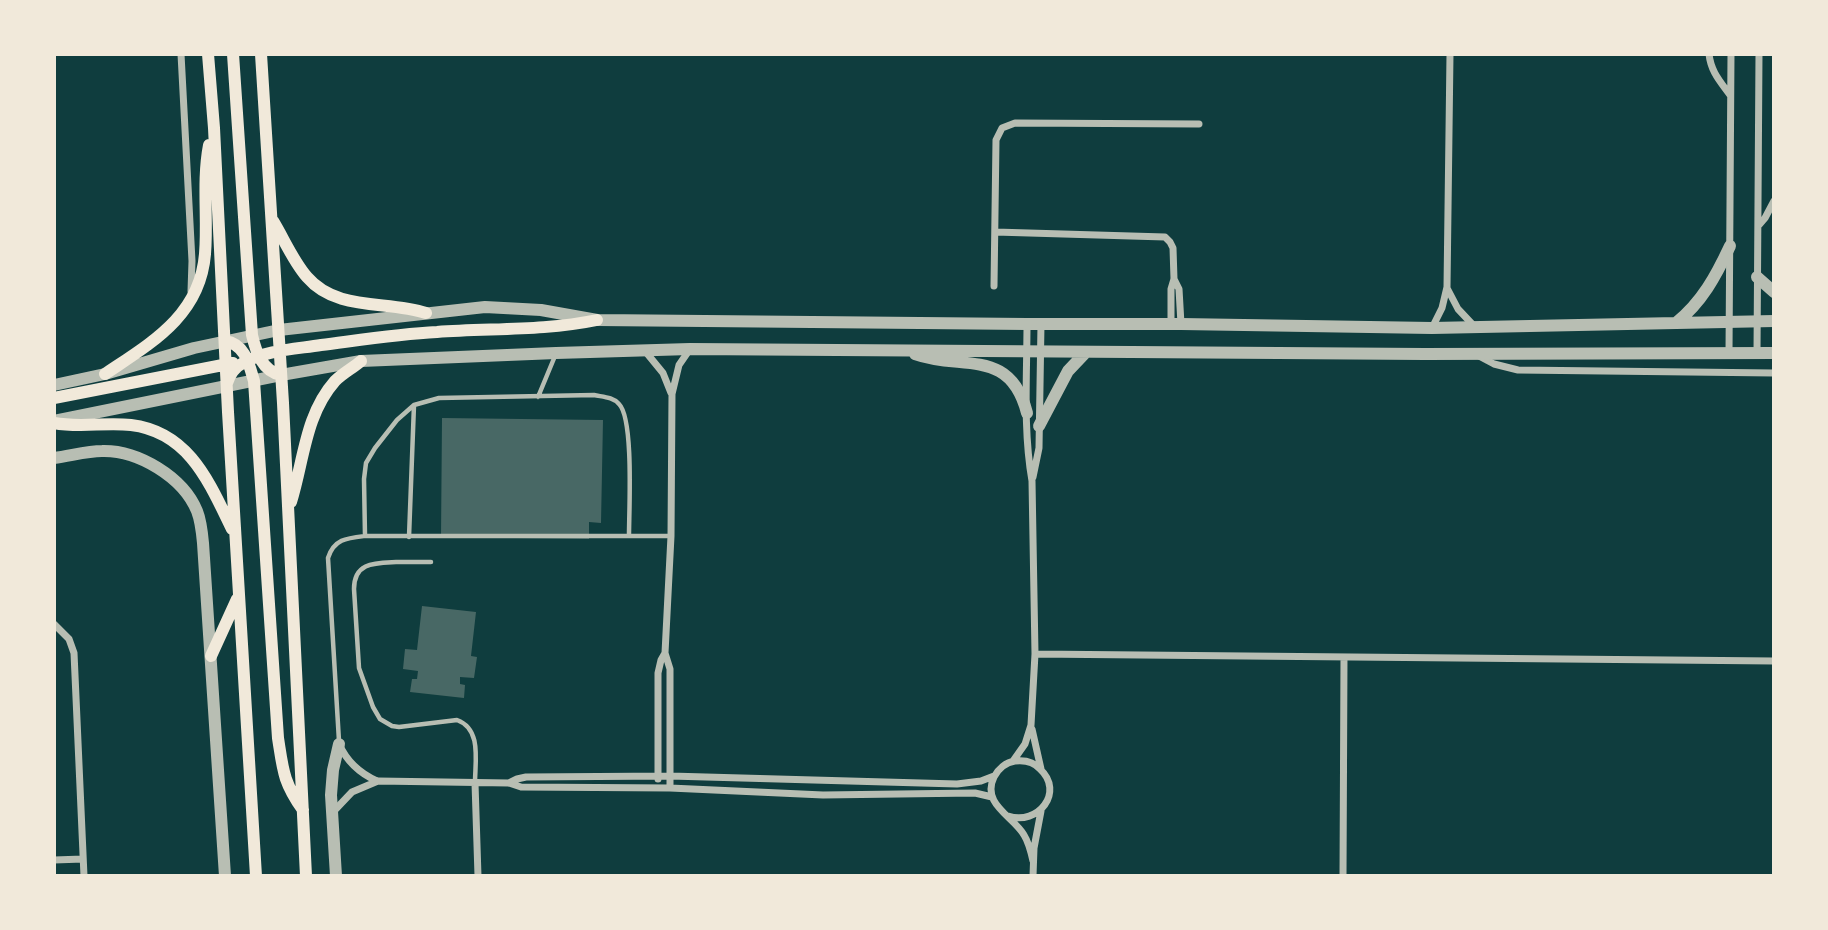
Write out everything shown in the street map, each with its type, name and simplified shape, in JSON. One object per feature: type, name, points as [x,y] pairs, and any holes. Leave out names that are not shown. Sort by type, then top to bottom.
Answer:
[{"type":"main road","points":[[208,54],[256,876]]},
{"type":"main road","points":[[233,54],[278,738],[288,787],[303,810]]},
{"type":"main road","points":[[261,54],[279,330],[306,876]]},
{"type":"main road","points":[[105,374],[160,337],[175,323],[201,279],[205,255],[206,166],[214,128]]},
{"type":"main road","points":[[272,220],[307,277],[333,297],[426,313]]},
{"type":"main road","points":[[54,398],[226,365],[253,357],[380,337],[554,327],[597,320]]},
{"type":"main road","points":[[227,387],[230,374],[274,341],[279,330]]},
{"type":"main road","points":[[225,341],[236,345],[275,374],[281,375]]},
{"type":"main road","points":[[288,509],[300,471],[308,430],[319,403],[337,379],[361,361]]},
{"type":"main road","points":[[54,422],[73,425],[129,425],[167,436],[199,466],[235,535]]},
{"type":"main road","points":[[211,656],[239,595]]},
{"type":"street","points":[[181,54],[192,261],[190,301]]},
{"type":"street","points":[[1432,328],[1442,308],[1447,287],[1450,54]]},
{"type":"street","points":[[1709,54],[1712,69],[1730,94]]},
{"type":"street","points":[[1730,352],[1731,54]]},
{"type":"street","points":[[1757,352],[1759,54]]},
{"type":"street","points":[[994,286],[996,140],[999,131],[1006,125],[1199,124]]},
{"type":"street","points":[[1759,226],[1774,201]]},
{"type":"street","points":[[995,232],[1162,236],[1168,239],[1172,245],[1174,279],[1178,289],[1176,324]]},
{"type":"street","points":[[1676,323],[1693,308],[1707,289],[1730,246]]},
{"type":"street","points":[[1757,277],[1774,292]]},
{"type":"street","points":[[1447,287],[1458,309],[1475,327]]},
{"type":"street","points":[[54,385],[105,374],[194,348],[279,330],[485,307],[513,307],[597,320],[1432,328],[1774,321]]},
{"type":"street","points":[[1027,324],[1034,351],[1039,426],[1038,456],[1032,481]]},
{"type":"street","points":[[1013,761],[1025,744],[1031,725],[1035,654],[1032,481],[1028,458],[1027,413],[1034,351],[1041,324]]},
{"type":"street","points":[[54,422],[361,361],[556,353],[690,349],[1425,354],[1774,353]]},
{"type":"street","points":[[670,788],[670,669],[665,653],[671,536],[672,394],[679,366],[690,349]]},
{"type":"street","points":[[905,350],[933,360],[974,363],[995,369],[1013,383],[1027,413]]},
{"type":"street","points":[[645,351],[663,373],[672,394]]},
{"type":"street","points":[[1039,426],[1068,371],[1086,352]]},
{"type":"street","points":[[1474,352],[1494,365],[1518,370],[1774,373]]},
{"type":"street","points":[[54,458],[102,451],[131,454],[156,466],[175,481],[197,509],[201,523],[225,876]]},
{"type":"street","points":[[54,624],[69,639],[74,653],[84,876]]},
{"type":"street","points":[[658,788],[658,673],[665,653]]},
{"type":"street","points":[[1035,654],[1774,661]]},
{"type":"street","points":[[1343,876],[1344,657]]},
{"type":"street","points":[[1031,725],[1049,786],[1049,795],[1041,810],[1033,876]]},
{"type":"street","points":[[339,744],[343,754],[358,771],[378,781]]},
{"type":"street","points":[[336,876],[331,795],[339,744]]},
{"type":"street","points":[[1033,861],[1025,836],[995,805],[991,787],[1002,767],[1013,761],[1023,760],[1042,769]]},
{"type":"street","points":[[509,783],[526,777],[670,776],[957,784],[975,783],[995,776]]},
{"type":"street","points":[[332,812],[352,792],[378,781],[509,783],[521,787],[670,788],[823,795],[975,793],[992,797]]},
{"type":"street","points":[[475,783],[478,876]]},
{"type":"street","points":[[1008,816],[1025,819],[1041,810]]},
{"type":"street","points":[[54,860],[83,859]]},
{"type":"lane","points":[[538,397],[556,353]]},
{"type":"lane","points":[[365,536],[366,463],[397,420],[414,405],[439,398],[594,395],[611,398],[621,405],[628,426],[629,535]]},
{"type":"lane","points":[[409,537],[414,405]]},
{"type":"lane","points":[[339,744],[328,558],[336,543],[343,539],[365,536],[671,536]]},
{"type":"lane","points":[[431,562],[371,563],[360,570],[354,582],[359,668],[376,713],[386,723],[399,727],[457,720],[470,728],[474,735],[475,783]]},
{"type":"building","points":[[442,418],[603,420],[601,523],[589,522],[589,539],[441,537]]},
{"type":"building","points":[[422,606],[476,612],[471,656],[477,657],[474,678],[460,677],[460,684],[465,685],[464,698],[410,692],[412,679],[417,679],[418,671],[403,669],[405,649],[417,650]]}]
